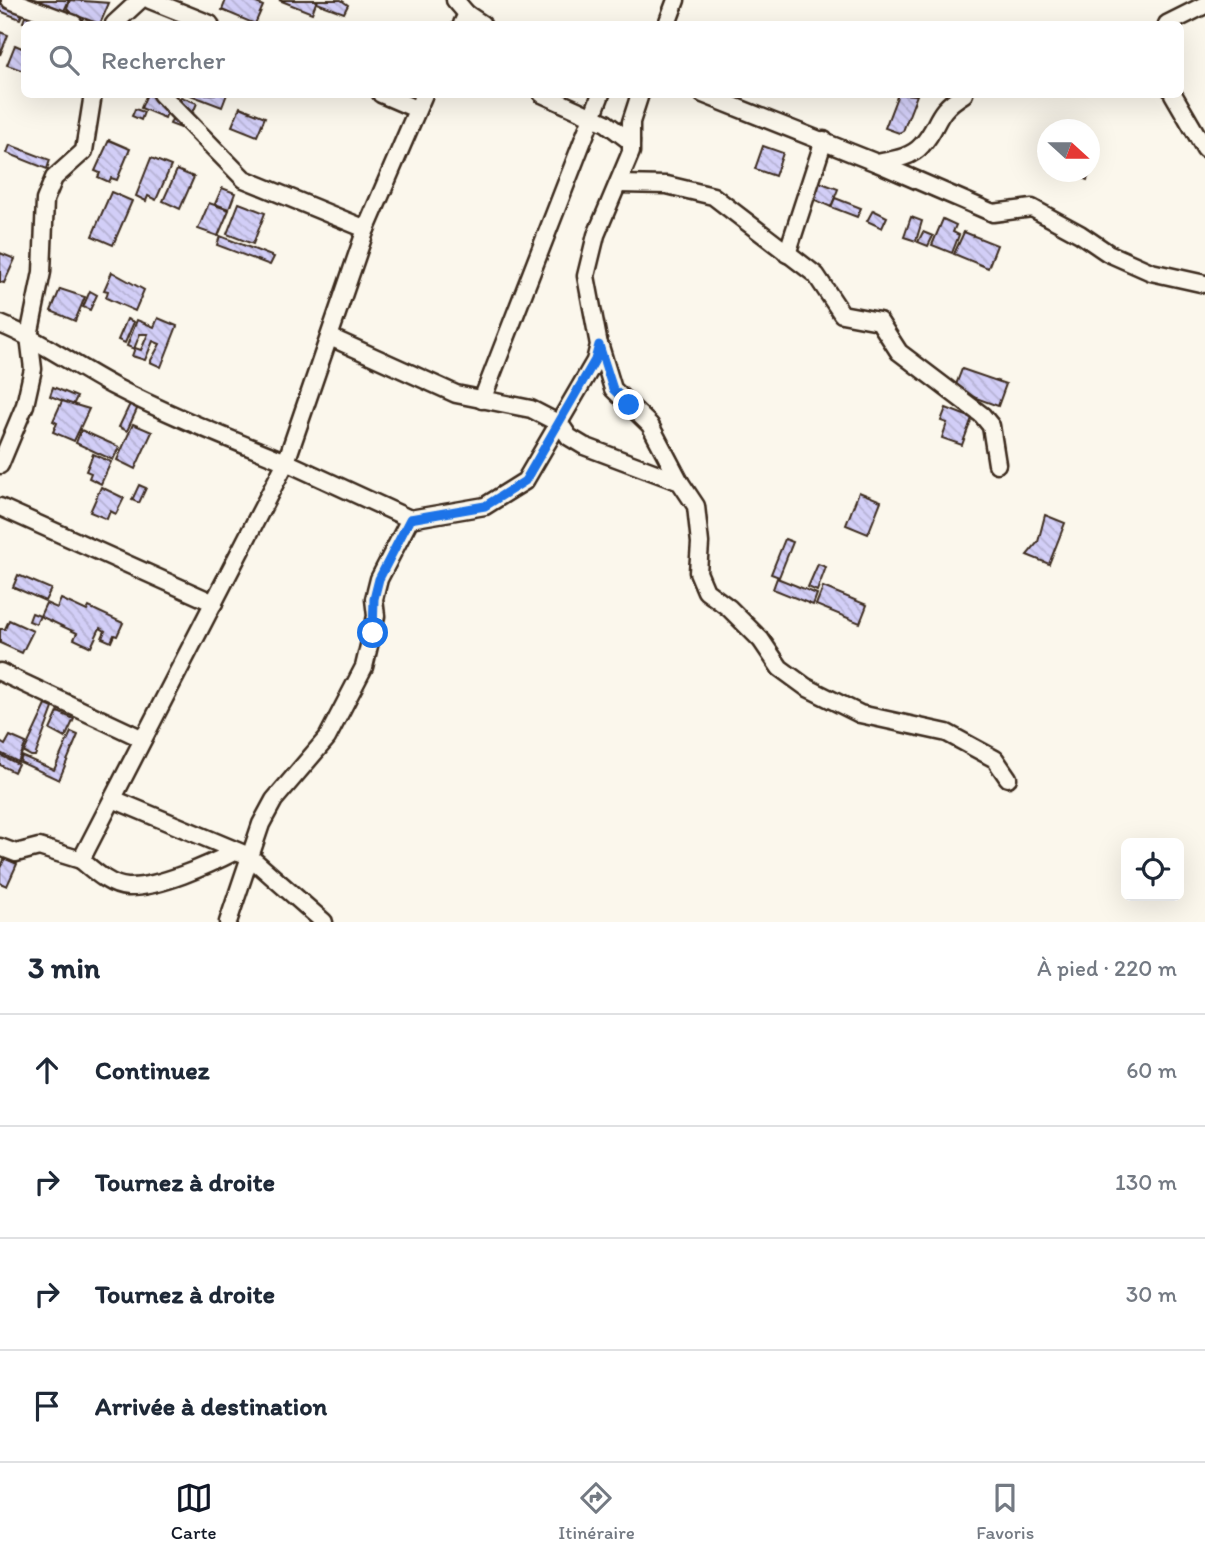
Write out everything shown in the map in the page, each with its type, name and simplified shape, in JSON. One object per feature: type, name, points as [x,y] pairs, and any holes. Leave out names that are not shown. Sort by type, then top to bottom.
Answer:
[{"type":"street","points":[[10,0],[66,21]]},
{"type":"street","points":[[117,21],[140,0]]},
{"type":"street","points":[[150,0],[202,21]]},
{"type":"street","points":[[455,0],[465,19]]},
{"type":"street","points":[[668,21],[676,0]]},
{"type":"street","points":[[1170,21],[1180,0]]},
{"type":"street","points":[[1174,21],[1205,5]]},
{"type":"street","points":[[0,465],[25,405],[33,369],[29,336],[42,272],[45,200],[54,178],[84,152],[92,98]]},
{"type":"street","points":[[165,98],[244,180],[366,229]]},
{"type":"street","points":[[82,860],[286,462],[366,229],[420,102],[400,98]]},
{"type":"street","points":[[550,98],[614,127],[631,142]]},
{"type":"street","points":[[482,400],[600,98]]},
{"type":"street","points":[[639,98],[631,122],[631,152],[596,235],[586,276],[599,345],[613,389],[650,425],[696,506],[700,543],[698,572],[706,592],[729,608],[761,640],[780,668],[806,687],[860,714],[947,733],[995,759],[1008,778]]},
{"type":"street","points":[[714,98],[824,140],[993,213],[1031,208],[1080,234],[1108,253],[1151,272],[1205,284]]},
{"type":"street","points":[[877,163],[903,158],[922,145],[938,116],[959,98]]},
{"type":"street","points":[[1175,98],[1205,149]]},
{"type":"street","points":[[787,254],[824,140]]},
{"type":"street","points":[[619,184],[667,185],[713,196],[816,275],[842,314],[879,321],[899,352],[982,415],[991,426],[997,464]]},
{"type":"street","points":[[0,324],[29,336],[86,372],[158,409],[286,462],[410,519],[485,506],[525,481],[595,360],[599,345]]},
{"type":"street","points":[[330,337],[456,394],[523,407],[560,424],[569,438],[584,446],[680,482]]},
{"type":"street","points":[[0,507],[214,603]]},
{"type":"street","points":[[228,922],[242,854],[274,800],[327,738],[348,704],[364,667],[376,616],[374,599],[379,579],[410,519]]},
{"type":"street","points":[[0,672],[143,739]]},
{"type":"street","points":[[113,799],[242,854],[324,922]]},
{"type":"street","points":[[0,847],[16,853],[39,847],[82,860],[110,881],[126,887],[154,883],[242,854]]},
{"type":"building","points":[[0,0],[25,8],[20,19],[0,11]]},
{"type":"building","points":[[36,0],[69,0],[64,11]]},
{"type":"building","points":[[70,0],[109,3],[101,21],[92,21],[72,14],[67,9]]},
{"type":"building","points":[[226,0],[250,0],[263,6],[256,21],[248,21],[222,10]]},
{"type":"building","points":[[279,0],[317,0],[312,13]]},
{"type":"building","points":[[318,0],[341,0],[348,5],[344,13],[317,3]]},
{"type":"building","points":[[26,14],[45,21],[23,21]]},
{"type":"building","points":[[0,32],[8,35],[0,55]]},
{"type":"building","points":[[15,45],[21,48],[21,70],[7,65]]},
{"type":"building","points":[[145,98],[172,98],[165,118],[141,108]]},
{"type":"building","points":[[181,98],[197,103],[186,130],[170,124]]},
{"type":"building","points":[[198,98],[225,98],[222,107]]},
{"type":"building","points":[[896,98],[916,98],[903,131],[899,133],[885,128]]},
{"type":"building","points":[[240,107],[265,117],[257,136],[232,126]]},
{"type":"building","points":[[135,109],[144,112],[141,120],[132,116]]},
{"type":"building","points":[[109,140],[130,149],[117,180],[111,178],[109,182],[98,177],[100,173],[95,171]]},
{"type":"building","points":[[10,145],[50,160],[47,169],[7,153]]},
{"type":"building","points":[[763,146],[783,153],[775,176],[755,169]]},
{"type":"building","points":[[151,158],[171,166],[156,200],[148,196],[146,201],[136,196]]},
{"type":"building","points":[[177,170],[194,177],[180,209],[163,201]]},
{"type":"building","points":[[819,182],[838,189],[831,207],[813,199]]},
{"type":"building","points":[[222,188],[235,193],[229,209],[215,204]]},
{"type":"building","points":[[111,192],[132,201],[113,245],[92,236]]},
{"type":"building","points":[[835,198],[861,208],[857,217],[831,207]]},
{"type":"building","points":[[209,203],[229,210],[218,236],[198,229]]},
{"type":"building","points":[[239,203],[265,213],[253,244],[227,234]]},
{"type":"building","points":[[873,210],[887,217],[882,228],[867,221]]},
{"type":"building","points":[[911,217],[922,221],[916,241],[904,237]]},
{"type":"building","points":[[943,219],[956,225],[953,232],[959,235],[952,253],[932,245]]},
{"type":"building","points":[[923,232],[933,236],[928,246],[918,242]]},
{"type":"building","points":[[964,232],[997,245],[988,268],[954,254]]},
{"type":"building","points":[[220,236],[274,257],[270,265],[217,245]]},
{"type":"building","points":[[0,253],[15,259],[4,283],[0,282]]},
{"type":"building","points":[[112,272],[144,290],[135,311],[106,298],[108,291],[104,290]]},
{"type":"building","points":[[60,289],[85,297],[75,321],[51,311]]},
{"type":"building","points":[[90,291],[97,295],[90,310],[83,307]]},
{"type":"building","points":[[158,318],[177,326],[161,367],[150,362],[160,344],[153,341],[145,360],[132,356],[135,348],[141,350],[148,334],[140,334],[134,349],[127,346],[137,320],[154,327]]},
{"type":"building","points":[[127,319],[134,322],[125,343],[118,340]]},
{"type":"building","points":[[962,369],[1006,384],[998,406],[954,390]]},
{"type":"building","points":[[53,387],[77,397],[73,405],[50,396]]},
{"type":"building","points":[[62,401],[89,409],[74,441],[53,432],[57,423],[53,421]]},
{"type":"building","points":[[130,404],[138,407],[127,431],[119,427]]},
{"type":"building","points":[[946,408],[972,418],[962,445],[942,438],[947,423],[941,421]]},
{"type":"building","points":[[133,424],[152,432],[135,469],[117,460]]},
{"type":"building","points":[[81,430],[119,447],[113,460],[76,443]]},
{"type":"building","points":[[93,454],[111,462],[101,484],[89,478],[91,473],[86,471]]},
{"type":"building","points":[[139,485],[146,488],[139,503],[132,500]]},
{"type":"building","points":[[101,487],[124,498],[116,514],[110,511],[107,519],[90,512]]},
{"type":"building","points":[[859,492],[881,501],[868,534],[846,525]]},
{"type":"building","points":[[1045,515],[1065,523],[1049,564],[1027,555],[1038,542]]},
{"type":"building","points":[[785,539],[793,542],[779,577],[771,574]]},
{"type":"building","points":[[818,564],[826,567],[817,591],[808,587]]},
{"type":"building","points":[[18,575],[51,589],[45,601],[13,587]]},
{"type":"building","points":[[777,578],[817,594],[813,605],[773,589]]},
{"type":"building","points":[[823,587],[867,605],[860,623],[816,605]]},
{"type":"building","points":[[61,599],[87,611],[89,607],[123,623],[117,636],[114,635],[111,642],[102,638],[105,631],[100,628],[91,647],[74,639],[77,633],[40,616],[46,603],[57,608]]},
{"type":"building","points":[[32,613],[40,616],[36,624],[29,621]]},
{"type":"building","points":[[9,620],[33,631],[22,653],[0,643],[0,629],[5,629]]},
{"type":"building","points":[[46,705],[53,708],[35,756],[31,756],[24,752]]},
{"type":"building","points":[[58,712],[74,719],[65,738],[50,730]]},
{"type":"building","points":[[71,732],[78,735],[59,780],[20,762],[22,756],[54,770]]},
{"type":"building","points":[[10,736],[26,743],[18,762],[0,753],[0,742],[5,745]]},
{"type":"building","points":[[0,755],[18,764],[14,772],[0,765]]},
{"type":"building","points":[[5,858],[17,864],[7,886],[0,883],[0,868]]},
{"type":"route","points":[[373,633],[376,616],[374,599],[379,579],[410,519],[485,506],[525,481],[595,360],[599,345],[613,389],[629,405]]}]
